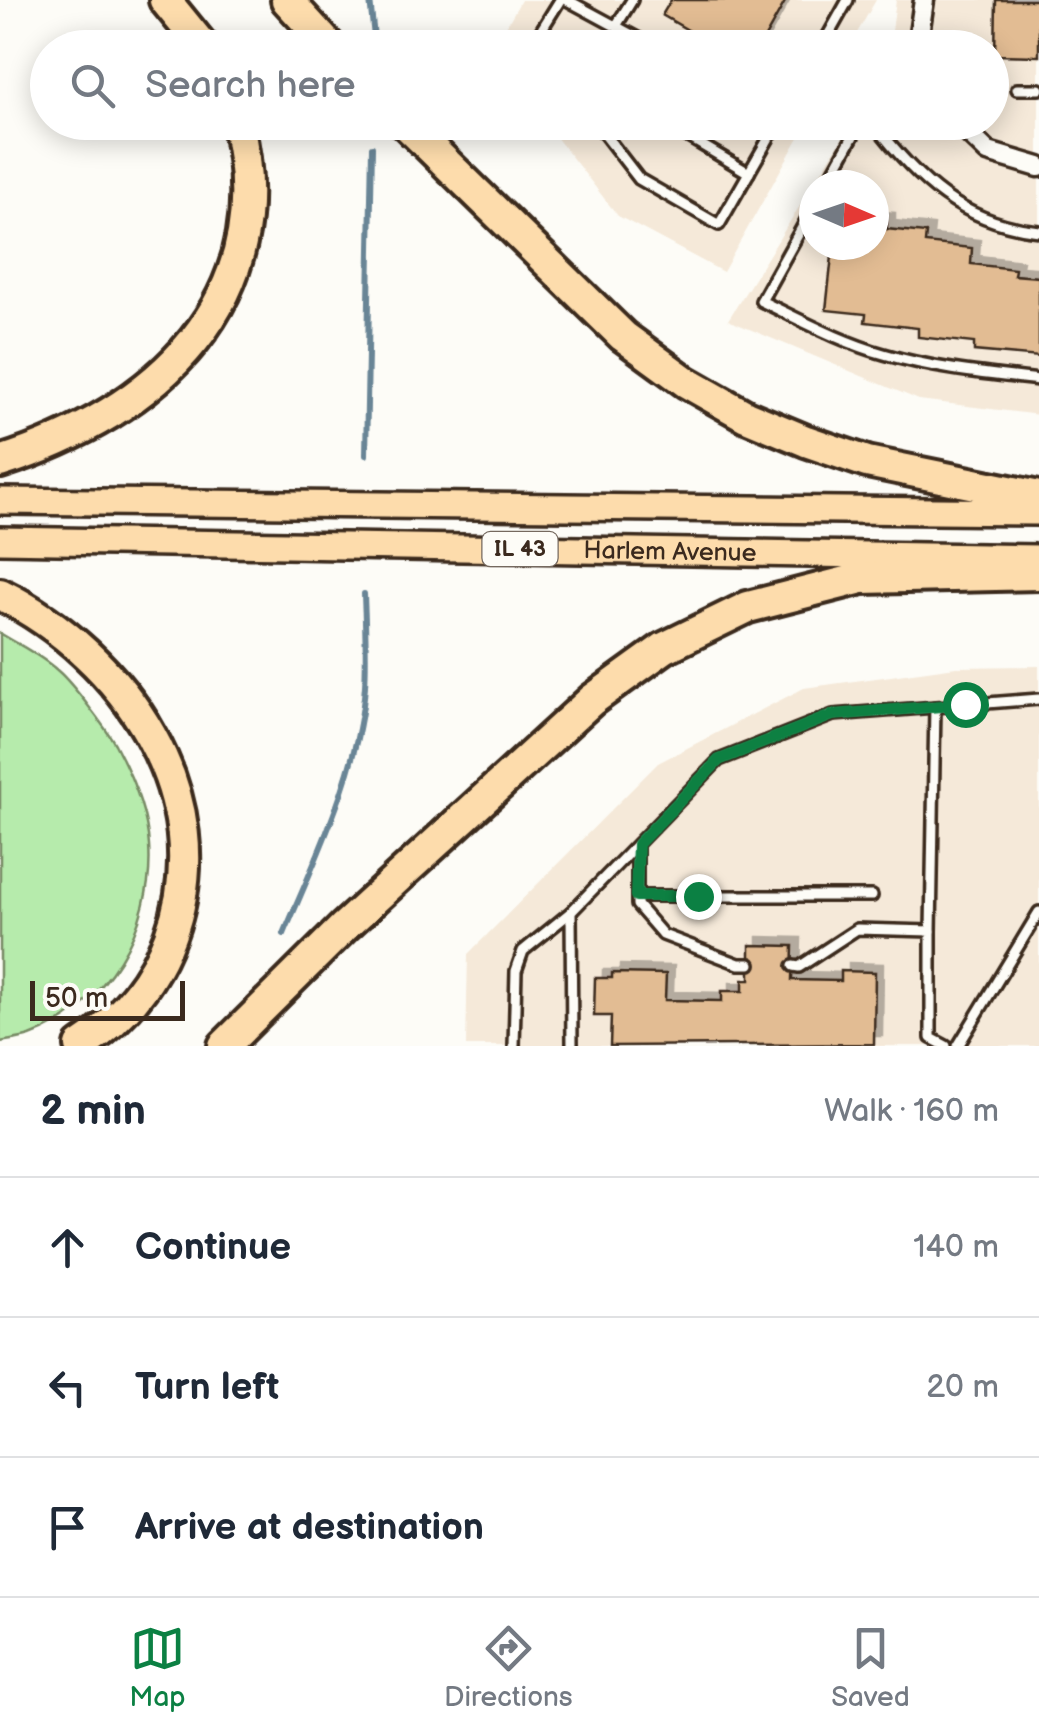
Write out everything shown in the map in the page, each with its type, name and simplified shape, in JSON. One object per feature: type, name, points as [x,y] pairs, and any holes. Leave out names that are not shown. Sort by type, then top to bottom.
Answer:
[{"type":"highway","points":[[164,0],[189,30]]},
{"type":"highway","points":[[287,0],[314,30]]},
{"type":"highway","points":[[0,462],[46,448],[115,412],[160,378],[198,336],[226,288],[242,233],[245,164],[240,140]]},
{"type":"highway","points":[[422,140],[623,336],[686,382],[746,416],[806,442],[868,462],[1039,497]]},
{"type":"highway","points":[[224,1046],[345,926],[592,700],[664,648],[748,607],[862,578],[1039,574]]},
{"type":"highway","points":[[0,594],[51,622],[92,656],[116,683],[140,714],[160,752],[182,820],[183,882],[177,918],[161,958],[120,1016],[81,1046]]},
{"type":"main road","name":"Harlem Avenue","points":[[0,501],[1039,512]]},
{"type":"main road","name":"Harlem Avenue","points":[[0,540],[1039,558]]},
{"type":"street","points":[[920,30],[924,0]]},
{"type":"street","points":[[976,140],[988,152],[1039,167]]},
{"type":"lane","points":[[543,30],[564,0],[623,30]]},
{"type":"lane","points":[[616,26],[632,0]]},
{"type":"lane","points":[[831,30],[848,0]]},
{"type":"lane","points":[[1017,88],[1039,89]]},
{"type":"lane","points":[[609,140],[639,179],[719,224],[768,140]]},
{"type":"lane","points":[[693,140],[749,173]]},
{"type":"lane","points":[[834,170],[851,140]]},
{"type":"lane","points":[[887,140],[903,160],[963,211],[1039,232]]},
{"type":"lane","points":[[799,233],[761,301],[846,341],[884,354],[1039,380]]},
{"type":"lane","points":[[514,1046],[516,971],[523,951],[571,912],[719,760],[833,715],[1039,699]]},
{"type":"lane","points":[[934,707],[930,1038],[946,1046]]},
{"type":"lane","points":[[638,844],[637,905],[663,935],[739,964],[750,964]]},
{"type":"lane","points":[[636,896],[872,896]]},
{"type":"lane","points":[[571,912],[572,1046]]},
{"type":"lane","points":[[958,1046],[1039,912]]},
{"type":"lane","points":[[793,966],[800,966],[857,929],[931,930]]},
{"type":"shaded area","points":[[521,0],[876,0],[859,30],[504,30]]},
{"type":"shaded area","points":[[896,0],[1039,0],[1039,415],[919,400],[728,320],[799,207],[799,260],[889,260],[889,170],[822,170],[841,140],[1009,140],[1009,30],[892,30]]},
{"type":"shaded area","points":[[558,140],[797,140],[723,272],[618,216]]},
{"type":"shaded area","points":[[1039,666],[1039,1046],[466,1046],[468,954],[658,763],[804,688],[956,667]]},
{"type":"green space","points":[[0,633],[58,671],[115,744],[145,820],[149,876],[134,934],[102,985],[57,1023],[30,1036],[0,1042]]},
{"type":"building","points":[[671,0],[786,0],[769,30],[688,30],[662,15]]},
{"type":"building","points":[[996,0],[1039,0],[1039,56],[1009,55],[1009,30],[995,30]]},
{"type":"building","points":[[889,229],[926,233],[925,243],[972,248],[971,264],[1015,269],[1014,275],[1039,277],[1039,357],[974,351],[974,343],[918,337],[918,328],[865,322],[866,314],[826,310],[832,260],[889,260]]},
{"type":"building","points":[[750,945],[793,946],[792,980],[841,981],[841,971],[875,972],[874,1044],[610,1046],[611,1016],[594,1016],[595,978],[612,978],[612,973],[666,974],[665,1000],[722,1001],[722,991],[743,991],[743,980],[750,980]]},
{"type":"waterway","points":[[370,0],[373,30]]},
{"type":"waterway","points":[[366,455],[372,147]]},
{"type":"waterway","points":[[284,934],[334,813],[354,749],[365,686],[364,594]]},
{"type":"route","points":[[698,896],[636,896],[638,844],[719,760],[833,715],[965,704]]}]
